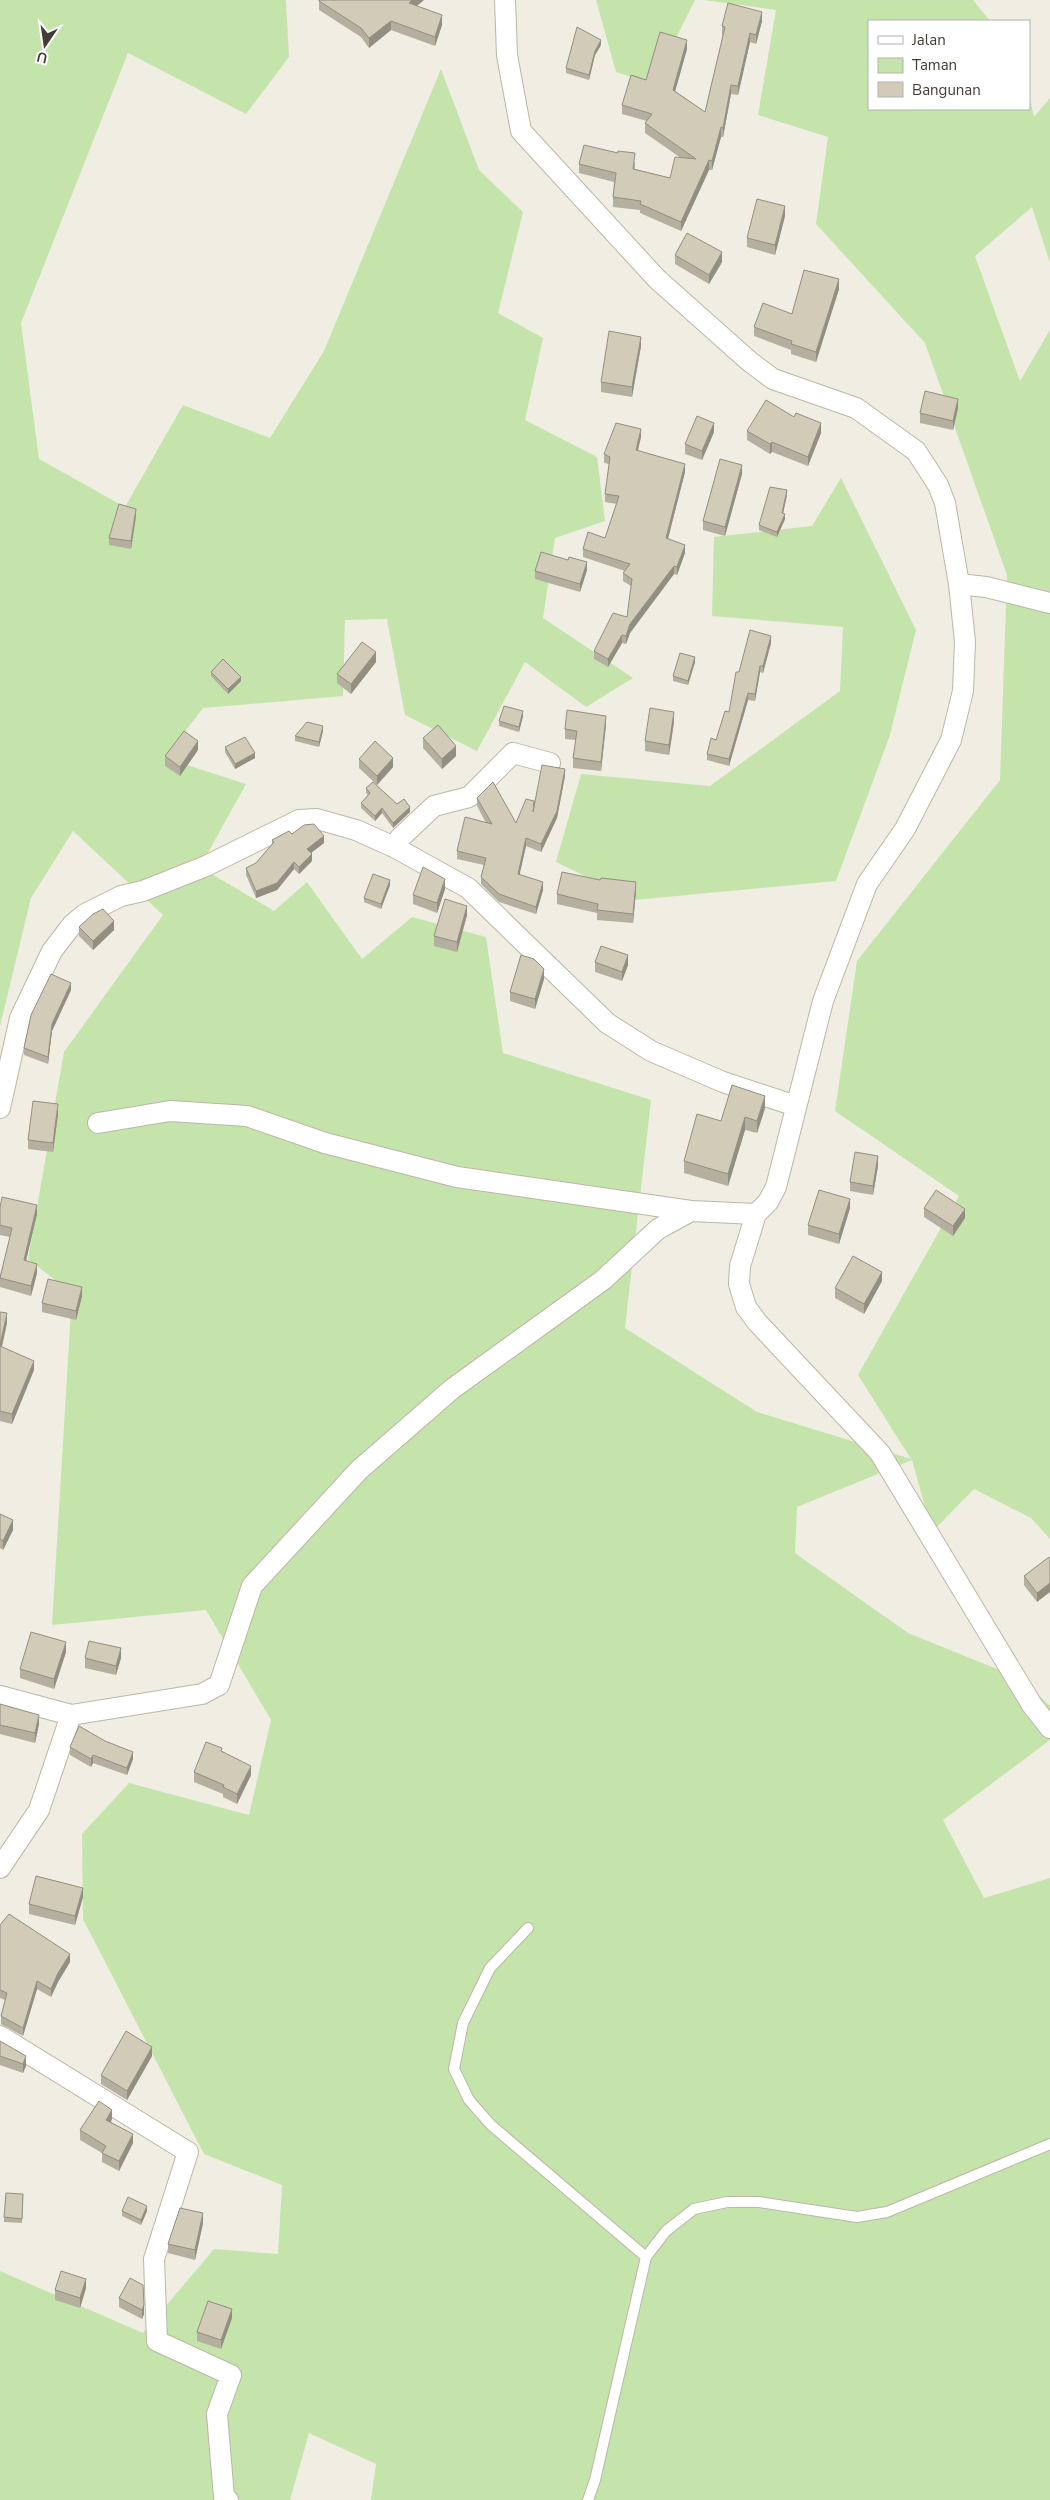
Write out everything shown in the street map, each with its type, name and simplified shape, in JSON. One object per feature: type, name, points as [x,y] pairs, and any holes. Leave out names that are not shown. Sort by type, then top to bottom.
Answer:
[{"type":"street","points":[[505,0],[507,55],[521,131],[658,279],[749,361],[774,379],[856,408],[916,451],[938,485],[945,503],[959,584],[965,642],[963,690],[951,740],[905,829],[867,884],[823,1001],[776,1186],[768,1202],[756,1214],[740,1266],[739,1284],[746,1307],[757,1322],[880,1453],[1032,1705],[1050,1728]]},
{"type":"street","points":[[959,584],[986,587],[1050,603]]},
{"type":"street","points":[[394,847],[400,838],[434,806],[469,798],[513,753],[550,763]]},
{"type":"street","points":[[0,1108],[20,1018],[52,951],[72,925],[85,914],[121,896],[143,891],[206,866],[299,820],[317,819],[356,830],[394,847],[468,888],[607,1023],[651,1052],[723,1082],[796,1106]]},
{"type":"street","points":[[98,1123],[170,1111],[247,1116],[325,1143],[456,1177],[691,1212],[756,1214]]},
{"type":"street","points":[[0,1696],[71,1715],[202,1694],[219,1685],[252,1586],[359,1470],[452,1389],[603,1280],[658,1229],[691,1212]]},
{"type":"street","points":[[0,1868],[39,1810],[71,1715]]},
{"type":"street","points":[[0,2036],[188,2152],[154,2259],[157,2341],[231,2375],[217,2414],[224,2497],[228,2500]]},
{"type":"lane","points":[[528,1928],[490,1968],[463,2023],[454,2069],[469,2100],[491,2125],[646,2257]]},
{"type":"lane","points":[[588,2500],[595,2480],[646,2257],[666,2231],[694,2209],[727,2202],[759,2202],[857,2216],[887,2212],[1050,2144]]},
{"type":"green space","points":[[0,0],[286,0],[289,57],[246,114],[128,53],[21,323],[39,459],[125,507],[183,405],[270,438],[324,351],[441,69],[479,170],[523,212],[498,313],[543,338],[525,420],[597,457],[605,521],[555,538],[543,618],[633,678],[586,707],[525,662],[477,751],[405,715],[387,619],[345,620],[343,696],[203,708],[165,758],[246,784],[200,867],[274,911],[307,882],[362,959],[412,917],[486,937],[503,1053],[651,1100],[625,1328],[757,1412],[911,1459],[858,1375],[959,1196],[835,1111],[857,961],[1000,780],[1007,575],[925,343],[816,224],[828,137],[758,115],[776,10],[704,0],[973,0],[989,20],[868,20],[868,110],[1030,110],[1030,99],[1034,117],[1050,98],[1050,263],[1032,207],[975,256],[1020,381],[1050,330],[1050,1539],[1031,1518],[974,1489],[932,1532],[912,1460],[797,1507],[795,1553],[908,1633],[1022,1679],[1050,1706],[1050,1740],[943,1820],[984,1898],[1050,1878],[1050,2500],[371,2500],[376,2464],[309,2433],[290,2500],[0,2500],[0,2271],[143,2333],[214,2249],[278,2254],[282,2185],[204,2154],[83,1919],[82,1834],[129,1783],[249,1815],[271,1720],[206,1610],[52,1625],[72,1293],[28,1259],[64,1052],[163,915],[73,831],[31,898],[0,1026]]},
{"type":"green space","points":[[596,0],[695,0],[653,84],[616,72]]},
{"type":"green space","points":[[841,478],[916,630],[890,735],[836,881],[634,900],[556,862],[581,774],[710,786],[840,691],[843,627],[712,616],[714,537],[812,526]]},
{"type":"building","points":[[319,0],[412,0],[409,3],[442,15],[435,37],[391,21],[369,38],[361,28]]},
{"type":"building","points":[[728,3],[762,12],[756,35],[750,33],[738,86],[731,85],[723,128],[721,127],[712,161],[709,160],[681,222],[640,204],[641,201],[613,197],[616,173],[579,164],[584,145],[618,153],[618,151],[635,153],[633,169],[670,178],[675,157],[696,159],[645,123],[652,114],[622,105],[631,75],[646,80],[660,32],[687,40],[673,90],[705,112],[725,27],[722,26]]},
{"type":"building","points":[[577,27],[601,40],[595,51],[589,75],[566,68]]},
{"type":"building","points":[[757,199],[785,206],[775,245],[747,238]]},
{"type":"building","points":[[687,233],[722,252],[709,275],[675,255]]},
{"type":"building","points":[[804,270],[839,279],[816,352],[791,344],[792,341],[754,327],[763,303],[792,314]]},
{"type":"building","points":[[609,331],[641,337],[632,387],[601,382]]},
{"type":"building","points":[[925,391],[958,399],[953,421],[920,413]]},
{"type":"building","points":[[766,400],[794,417],[796,413],[821,423],[808,457],[772,442],[770,444],[747,431]]},
{"type":"building","points":[[697,416],[714,423],[702,451],[685,444]]},
{"type":"building","points":[[616,423],[641,429],[636,450],[685,464],[666,538],[685,545],[677,567],[674,566],[630,624],[626,636],[622,635],[608,659],[594,651],[613,613],[627,617],[632,579],[623,573],[630,564],[583,549],[588,532],[605,538],[619,496],[605,494],[610,457],[604,454]]},
{"type":"building","points":[[720,459],[742,465],[725,527],[703,521]]},
{"type":"building","points":[[770,487],[787,490],[782,513],[785,514],[777,532],[759,525]]},
{"type":"building","points":[[119,504],[136,509],[131,541],[109,538]]},
{"type":"building","points":[[541,552],[568,560],[569,557],[587,562],[580,584],[535,571]]},
{"type":"building","points":[[750,630],[771,636],[763,666],[760,666],[755,694],[748,693],[729,759],[707,754],[711,738],[716,740],[725,711],[729,712],[736,672],[739,672]]},
{"type":"building","points":[[362,642],[376,652],[351,684],[337,674]]},
{"type":"building","points":[[680,653],[695,657],[688,681],[673,676]]},
{"type":"building","points":[[223,659],[241,677],[228,689],[211,672]]},
{"type":"building","points":[[504,706],[523,711],[519,727],[499,721]]},
{"type":"building","points":[[650,708],[674,712],[669,745],[645,741]]},
{"type":"building","points":[[567,710],[606,716],[601,762],[573,758],[577,731],[565,729]]},
{"type":"building","points":[[307,722],[323,726],[319,742],[295,736]]},
{"type":"building","points":[[438,725],[456,746],[442,759],[423,738]]},
{"type":"building","points":[[184,731],[198,741],[180,767],[165,756]]},
{"type":"building","points":[[245,737],[255,753],[235,764],[225,747]]},
{"type":"building","points":[[375,741],[393,758],[377,776],[359,759]]},
{"type":"building","points":[[542,765],[565,769],[557,811],[541,844],[526,838],[518,874],[543,882],[536,907],[499,894],[481,877],[486,858],[457,851],[465,817],[492,824],[477,798],[493,782],[516,823],[526,799],[534,801],[533,812]]},
{"type":"building","points":[[373,782],[397,804],[404,799],[410,807],[393,823],[382,808],[375,816],[361,803],[370,793],[366,788]]},
{"type":"building","points":[[314,824],[324,836],[307,849],[312,854],[299,867],[294,862],[277,883],[256,891],[246,868],[256,863],[274,842],[272,840],[289,831],[292,834],[304,825]]},
{"type":"building","points":[[423,867],[445,879],[437,903],[413,895]]},
{"type":"building","points":[[562,872],[600,880],[601,878],[636,882],[633,914],[597,910],[598,904],[557,894]]},
{"type":"building","points":[[373,874],[390,880],[381,904],[364,898]]},
{"type":"building","points":[[445,899],[467,906],[457,942],[434,936]]},
{"type":"building","points":[[103,909],[114,921],[93,941],[79,927],[93,914]]},
{"type":"building","points":[[601,946],[628,955],[622,972],[595,962]]},
{"type":"building","points":[[521,955],[534,959],[544,969],[535,999],[510,992]]},
{"type":"building","points":[[51,974],[71,983],[52,1024],[48,1057],[24,1048],[31,1015]]},
{"type":"building","points":[[732,1085],[765,1096],[757,1121],[745,1117],[728,1174],[684,1161],[697,1114],[721,1121]]},
{"type":"building","points":[[33,1101],[58,1104],[53,1143],[28,1140]]},
{"type":"building","points":[[855,1152],[878,1156],[873,1186],[850,1182]]},
{"type":"building","points":[[819,1190],[850,1199],[839,1234],[808,1225]]},
{"type":"building","points":[[936,1190],[965,1209],[953,1226],[924,1208]]},
{"type":"building","points":[[2,1197],[37,1205],[24,1260],[37,1264],[31,1286],[0,1278],[12,1228],[0,1225]]},
{"type":"building","points":[[853,1256],[882,1272],[864,1304],[835,1288]]},
{"type":"building","points":[[48,1279],[82,1287],[76,1311],[42,1303]]},
{"type":"building","points":[[0,1312],[7,1313],[0,1345]]},
{"type":"building","points":[[0,1346],[34,1361],[12,1414],[0,1411]]},
{"type":"building","points":[[0,1514],[13,1520],[3,1541],[0,1539]]},
{"type":"building","points":[[1049,1557],[1050,1583],[1037,1593],[1024,1576]]},
{"type":"building","points":[[31,1632],[66,1642],[54,1679],[20,1669]]},
{"type":"building","points":[[89,1641],[121,1648],[116,1666],[85,1658]]},
{"type":"building","points":[[0,1704],[39,1715],[35,1733],[0,1725]]},
{"type":"building","points":[[79,1726],[105,1741],[133,1752],[127,1768],[93,1755],[91,1759],[70,1747]]},
{"type":"building","points":[[206,1742],[222,1748],[221,1751],[251,1766],[237,1794],[223,1787],[224,1785],[194,1772]]},
{"type":"building","points":[[36,1876],[83,1888],[75,1916],[29,1904]]},
{"type":"building","points":[[9,1914],[70,1954],[51,1989],[37,1981],[23,2028],[1,2016],[7,1993],[0,1990],[0,1925]]},
{"type":"building","points":[[126,2031],[152,2047],[127,2091],[101,2075]]},
{"type":"building","points":[[0,2041],[26,2056],[23,2064],[0,2056]]},
{"type":"building","points":[[99,2101],[112,2110],[106,2120],[133,2134],[119,2161],[102,2153],[106,2146],[80,2130]]},
{"type":"building","points":[[6,2193],[23,2194],[22,2219],[4,2217]]},
{"type":"building","points":[[128,2197],[147,2206],[141,2220],[122,2211]]},
{"type":"building","points":[[180,2208],[203,2213],[195,2250],[168,2244]]},
{"type":"building","points":[[61,2271],[86,2279],[80,2298],[55,2290]]},
{"type":"building","points":[[130,2278],[143,2285],[144,2305],[142,2310],[119,2298]]},
{"type":"building","points":[[208,2301],[232,2309],[221,2340],[197,2332]]}]
